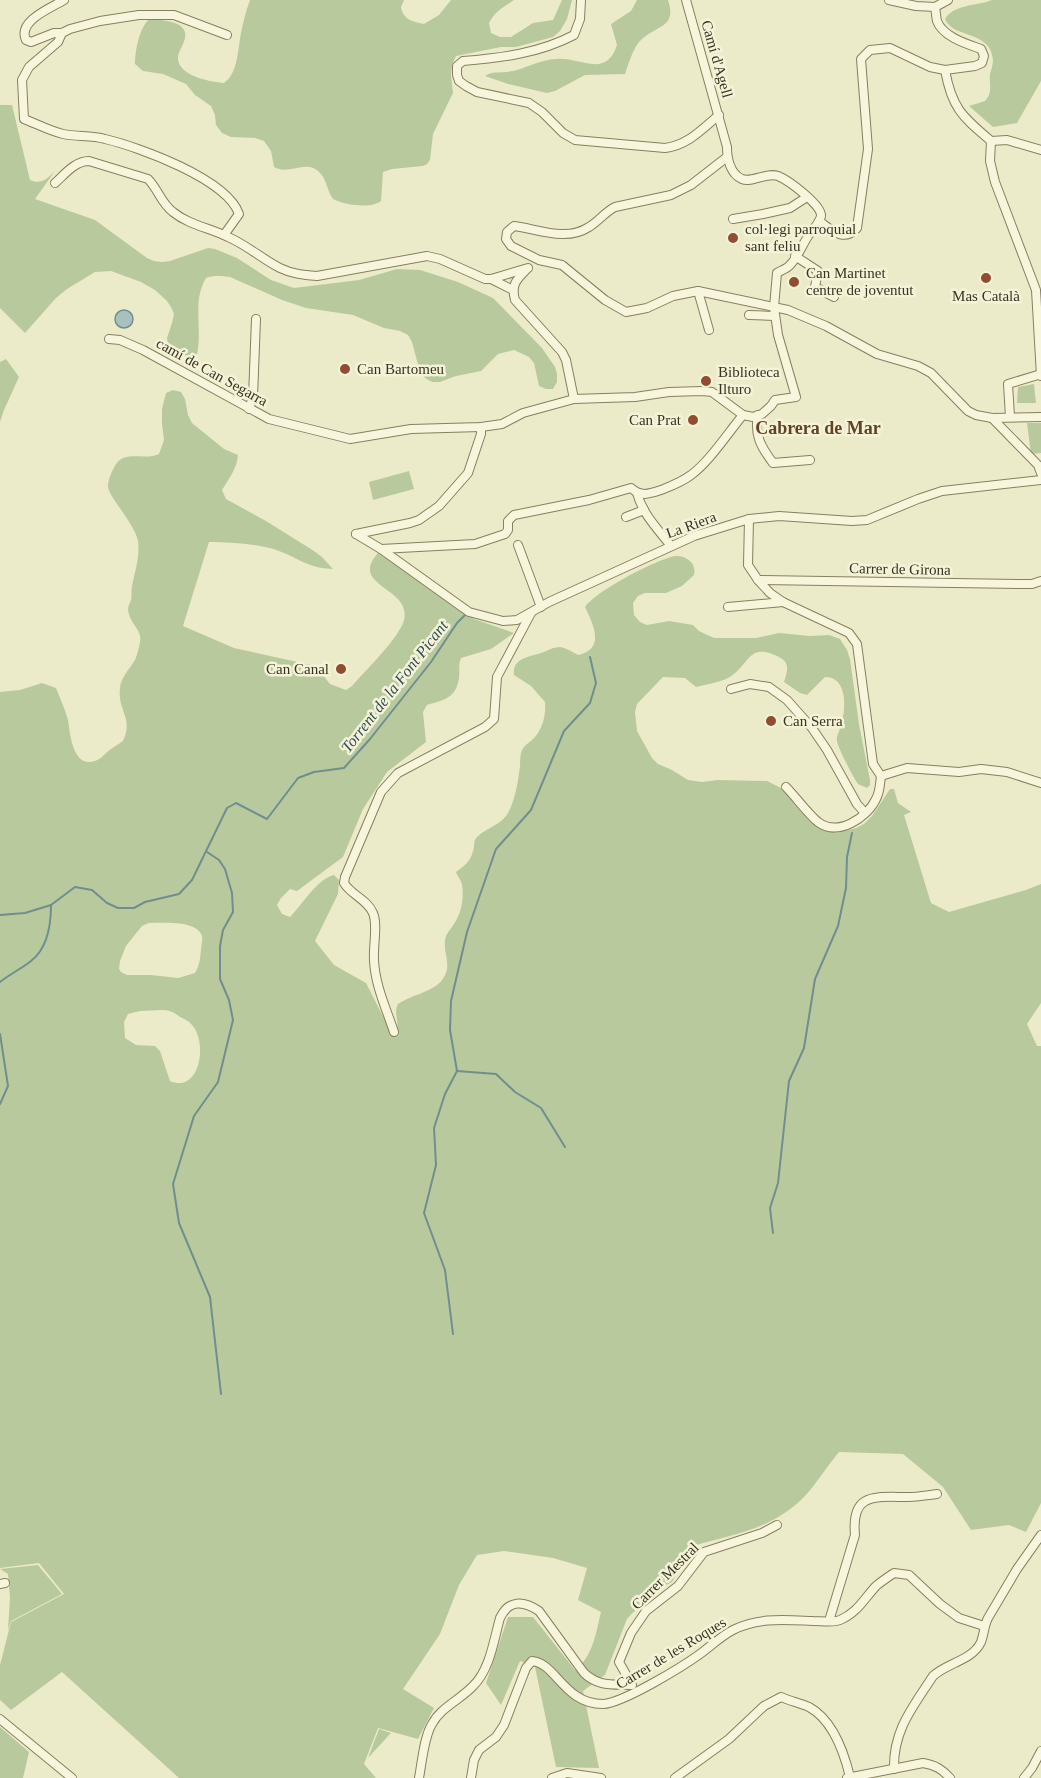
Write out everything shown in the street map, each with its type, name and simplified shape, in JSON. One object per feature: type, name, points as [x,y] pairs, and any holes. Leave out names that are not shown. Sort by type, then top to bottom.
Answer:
[{"type":"street","points":[[64,0],[24,28],[26,40],[31,42],[54,33],[62,33],[100,21],[139,15],[174,15],[226,35]]},
{"type":"street","points":[[580,0],[580,19],[574,35],[563,41],[508,57],[463,61],[458,66],[459,81],[477,92],[529,103],[542,112],[563,134],[575,140],[664,148],[678,146],[719,116]]},
{"type":"street","name":"Camí d'Agell","points":[[686,0],[728,147],[727,157]]},
{"type":"street","points":[[889,0],[915,6],[935,7],[948,0]]},
{"type":"street","points":[[819,221],[844,235],[851,234],[857,228],[868,148],[861,59],[870,50],[890,48],[930,67],[945,70],[978,66],[983,61],[981,49],[945,33],[937,21],[935,7]]},
{"type":"street","points":[[62,33],[58,42],[29,67],[22,80],[24,119],[63,134],[105,139],[176,163],[215,187],[237,207],[239,214],[225,235]]},
{"type":"street","points":[[945,70],[953,102],[968,120],[991,141],[1007,140],[1041,150]]},
{"type":"street","points":[[991,141],[990,161],[995,182],[1036,290],[1041,375],[1008,384],[1010,417]]},
{"type":"street","points":[[381,549],[475,544],[505,534],[508,530],[508,520],[514,515],[589,500],[631,488],[637,493],[646,495],[674,485],[689,477],[702,466],[743,415],[758,416],[775,400],[796,397],[779,340],[775,312],[777,273],[789,267],[821,215],[814,202],[787,180],[769,175],[742,178],[735,172],[727,157],[691,185],[671,195],[615,207],[579,232],[551,233],[514,226],[507,232],[506,239],[511,246],[539,260],[562,265],[605,300],[626,312],[647,308],[673,296],[698,291],[761,304],[775,312]]},
{"type":"street","points":[[55,183],[82,161],[89,161],[147,179],[153,184],[164,205],[174,213],[205,229],[225,235],[281,268],[300,274],[317,276],[427,256],[440,259],[484,279],[528,268]]},
{"type":"street","points":[[733,219],[790,208],[807,197]]},
{"type":"street","points":[[795,256],[818,271],[815,287],[834,297]]},
{"type":"street","points":[[539,260],[517,279],[513,290],[515,300],[562,352],[566,360],[574,399]]},
{"type":"street","points":[[491,279],[513,290]]},
{"type":"street","points":[[698,291],[709,330]]},
{"type":"street","points":[[749,315],[775,312],[798,313],[877,354],[918,366],[931,373],[968,411],[982,416],[992,418],[1041,417]]},
{"type":"street","points":[[249,409],[253,397],[256,319]]},
{"type":"street","name":"camí de Can Segarra","points":[[109,339],[120,340],[143,350],[269,419],[350,439],[411,429],[481,427],[502,424],[523,413],[574,399],[635,397],[669,392],[712,393],[743,415]]},
{"type":"street","points":[[758,416],[757,437],[762,449],[773,463],[810,460]]},
{"type":"street","points":[[992,418],[1038,465],[1041,473]]},
{"type":"street","name":"La Riera","points":[[481,427],[481,434],[468,473],[439,506],[410,523],[356,534],[381,549],[469,612],[503,621],[517,620],[694,536],[749,519],[779,516],[867,520],[942,491],[1041,480]]},
{"type":"street","points":[[637,493],[650,521],[671,546]]},
{"type":"street","points":[[626,517],[644,510]]},
{"type":"street","points":[[749,519],[748,565],[758,580],[770,593],[783,602],[849,633],[857,644],[873,764],[881,776],[876,800],[854,823],[840,826],[828,826],[817,821],[786,787]]},
{"type":"street","points":[[518,545],[541,607]]},
{"type":"street","name":"Carrer de Girona","points":[[758,580],[1020,584],[1041,581]]},
{"type":"street","points":[[728,607],[783,602]]},
{"type":"street","points":[[394,1032],[377,985],[374,960],[374,915],[369,906],[347,888],[344,883],[345,877],[381,792],[398,773],[485,727],[494,719],[496,677],[531,613]]},
{"type":"street","points":[[731,689],[750,684],[769,687],[787,700],[812,728],[857,804],[865,813]]},
{"type":"street","points":[[881,776],[907,768],[959,772],[981,769],[1007,772],[1041,783]]},
{"type":"street","points":[[937,1494],[910,1497],[883,1496],[864,1500],[859,1505],[854,1524],[855,1535],[829,1621],[838,1622],[852,1614],[877,1585],[894,1573],[909,1575],[959,1618],[984,1626]]},
{"type":"street","name":"Carrer Mestral","points":[[632,1685],[619,1662],[631,1632],[646,1611],[678,1586],[704,1552],[777,1526]]},
{"type":"street","points":[[894,1769],[896,1742],[908,1715],[933,1676],[976,1649],[981,1641],[984,1626],[1017,1569],[1041,1535]]},
{"type":"street","points":[[419,1778],[431,1725],[440,1713],[474,1686],[480,1677],[486,1666],[500,1617],[509,1606],[520,1603],[530,1605],[539,1611],[592,1680],[604,1684],[648,1685]]},
{"type":"street","name":"Carrer de les Roques","points":[[471,1778],[474,1760],[479,1750],[496,1737],[504,1725],[526,1668],[532,1661],[539,1662],[579,1698],[603,1704],[618,1701],[648,1685],[697,1657],[733,1630],[765,1620],[829,1621]]},
{"type":"street","points":[[675,1778],[729,1739],[764,1706],[781,1697],[810,1708],[826,1721],[844,1754],[848,1777],[923,1763],[933,1764],[950,1778]]},
{"type":"street","points":[[0,1719],[72,1778]]},
{"type":"street","points":[[1024,1778],[1041,1751]]},
{"type":"street","points":[[552,1778],[567,1773],[601,1778]]},
{"type":"green space","points":[[250,0],[404,0],[401,7],[404,15],[424,24],[439,15],[451,0],[514,0],[497,12],[489,23],[491,33],[500,37],[511,37],[533,23],[553,20],[562,0],[572,0],[567,19],[560,31],[553,37],[516,47],[501,47],[456,56],[451,75],[453,93],[433,134],[430,160],[423,166],[383,172],[381,201],[364,205],[333,199],[326,182],[315,169],[304,167],[286,170],[274,167],[271,151],[264,141],[255,138],[231,137],[222,133],[216,125],[211,106],[195,95],[186,84],[163,74],[143,71],[135,64],[138,40],[149,19],[168,21],[178,24],[185,33],[185,40],[178,57],[183,69],[195,77],[224,83],[229,79],[235,67]]},
{"type":"green space","points":[[637,0],[668,0],[670,16],[668,21],[639,42],[625,74],[585,75],[547,93],[485,76],[513,71],[551,59],[566,59],[592,64],[606,61],[617,45],[611,24],[631,11]]},
{"type":"green space","points":[[992,0],[1041,0],[1041,81],[1017,123],[993,127],[969,106],[985,101],[989,95],[993,60],[991,50],[979,39],[956,30],[945,19],[960,8]]},
{"type":"green space","points":[[0,105],[12,105],[30,180],[41,181],[55,171],[35,199],[95,220],[147,258],[154,261],[170,261],[208,248],[215,249],[237,258],[271,280],[294,288],[359,280],[397,269],[420,270],[458,282],[493,298],[542,348],[555,367],[557,382],[553,389],[539,386],[534,363],[529,357],[514,350],[498,354],[481,371],[432,382],[420,372],[408,335],[353,315],[306,308],[224,276],[206,278],[202,288],[198,307],[199,338],[196,358],[180,354],[168,345],[167,338],[174,314],[167,301],[155,290],[141,282],[111,271],[95,272],[67,289],[25,333],[0,308]]},
{"type":"green space","points":[[6,359],[19,377],[0,422],[0,362]]},
{"type":"green space","points":[[1034,384],[1036,403],[1017,403],[1018,387]]},
{"type":"green space","points":[[173,390],[181,392],[192,423],[224,449],[238,455],[234,469],[222,490],[226,499],[314,551],[333,569],[310,565],[279,551],[263,547],[209,542],[183,626],[234,648],[316,666],[330,684],[346,690],[389,644],[404,620],[404,609],[399,600],[375,580],[371,573],[371,564],[378,553],[474,619],[514,633],[491,649],[461,658],[455,690],[448,698],[427,705],[423,712],[426,742],[387,772],[363,809],[343,857],[297,891],[290,889],[277,905],[282,914],[290,917],[310,893],[328,877],[334,875],[339,880],[338,894],[315,941],[334,965],[366,983],[393,1036],[397,1027],[396,1008],[398,1004],[433,988],[445,975],[447,933],[461,909],[462,884],[456,872],[470,858],[476,838],[509,812],[520,770],[522,750],[535,737],[542,725],[545,702],[531,686],[514,675],[516,665],[527,657],[557,647],[565,648],[578,655],[587,652],[595,642],[594,628],[585,607],[591,600],[627,577],[654,563],[675,556],[683,557],[692,563],[694,575],[682,586],[666,593],[645,593],[638,596],[633,603],[634,615],[640,622],[647,625],[669,621],[693,625],[699,631],[714,638],[756,638],[779,633],[829,635],[840,639],[850,659],[870,785],[867,788],[858,784],[838,744],[837,738],[844,713],[844,696],[838,683],[825,677],[807,695],[800,693],[784,682],[787,665],[783,659],[761,652],[755,653],[728,678],[717,682],[696,687],[685,678],[663,677],[637,704],[635,712],[637,731],[652,758],[658,764],[688,780],[702,782],[767,781],[787,791],[819,828],[836,833],[864,824],[890,789],[894,789],[898,803],[911,812],[904,815],[931,903],[949,912],[1041,884],[1041,1003],[1027,1024],[1037,1046],[1041,1046],[1041,1503],[1026,1532],[1009,1525],[971,1530],[943,1487],[903,1454],[839,1452],[805,1496],[780,1516],[753,1529],[693,1546],[672,1582],[652,1592],[627,1619],[605,1675],[583,1691],[599,1768],[556,1767],[535,1667],[520,1661],[501,1705],[486,1683],[508,1617],[533,1617],[575,1670],[590,1651],[601,1612],[578,1600],[587,1568],[553,1558],[504,1551],[477,1555],[459,1585],[440,1634],[403,1689],[434,1708],[418,1739],[378,1728],[364,1764],[376,1778],[179,1778],[62,1672],[11,1710],[0,1700],[0,1665],[11,1622],[64,1594],[39,1563],[0,1568],[0,692],[20,690],[42,683],[56,688],[68,720],[73,746],[80,758],[85,761],[97,760],[123,741],[127,726],[120,688],[135,660],[140,638],[128,609],[137,564],[138,541],[127,518],[112,496],[108,483],[113,469],[120,460],[159,454],[164,440],[162,409],[166,393]],"holes":[[[149,923],[186,925],[199,931],[202,941],[200,962],[195,973],[178,978],[127,975],[121,972],[120,961],[126,946],[142,926]],[[163,1010],[172,1012],[189,1022],[197,1033],[200,1043],[200,1054],[194,1073],[188,1080],[180,1083],[170,1081],[160,1051],[155,1046],[136,1045],[125,1038],[124,1022],[128,1014]]]},
{"type":"green space","points":[[1027,423],[1041,423],[1041,453],[1031,454]]},
{"type":"green space","points":[[409,471],[414,489],[373,500],[369,482]]},
{"type":"green space","points":[[38,1565],[62,1594],[11,1621],[8,1630],[10,1598],[8,1574],[0,1569]]},
{"type":"green space","points":[[0,1727],[29,1752],[23,1778],[0,1778]]},
{"type":"green space","points":[[379,1729],[391,1733],[368,1758]]},
{"type":"water","points":[[120,310],[128,310],[133,315],[131,326],[120,328],[115,323],[115,315]]},
{"type":"waterway","name":"Torrent de la Font Picant","points":[[0,915],[25,913],[51,905],[75,887],[92,890],[107,903],[118,908],[134,908],[145,902],[179,894],[192,880],[227,808],[236,803],[267,819],[298,778],[314,772],[344,768],[431,662],[465,615]]},
{"type":"waterway","points":[[453,1334],[445,1270],[424,1213],[436,1165],[434,1128],[445,1094],[457,1071],[450,1030],[451,1001],[467,932],[496,849],[531,810],[564,731],[590,703],[596,683],[590,657]]},
{"type":"waterway","points":[[773,1233],[770,1208],[778,1183],[789,1081],[804,1048],[815,979],[838,926],[846,888],[847,857],[852,833]]},
{"type":"waterway","points":[[207,852],[219,860],[225,869],[232,893],[233,912],[223,930],[220,946],[220,979],[229,1000],[233,1020],[218,1082],[194,1116],[173,1184],[179,1223],[210,1297],[221,1394]]},
{"type":"waterway","points":[[0,982],[31,961],[41,950],[49,928],[51,905]]},
{"type":"waterway","points":[[0,1034],[8,1086],[0,1104]]},
{"type":"waterway","points":[[457,1071],[496,1074],[515,1092],[541,1108],[565,1147]]},
{"type":"place","name":"col·legi parroquial sant feliu","points":[[733,238]]},
{"type":"place","name":"Mas Català","points":[[986,278]]},
{"type":"place","name":"Can Martinet centre de joventut","points":[[794,282]]},
{"type":"place","name":"Can Bartomeu","points":[[345,369]]},
{"type":"place","name":"Biblioteca Ilturo","points":[[706,381]]},
{"type":"place","name":"Can Prat","points":[[693,420]]},
{"type":"place","name":"Can Canal","points":[[341,669]]},
{"type":"place","name":"Can Serra","points":[[771,721]]},
{"type":"district","name":"Cabrera de Mar","points":[[818,428]]}]
